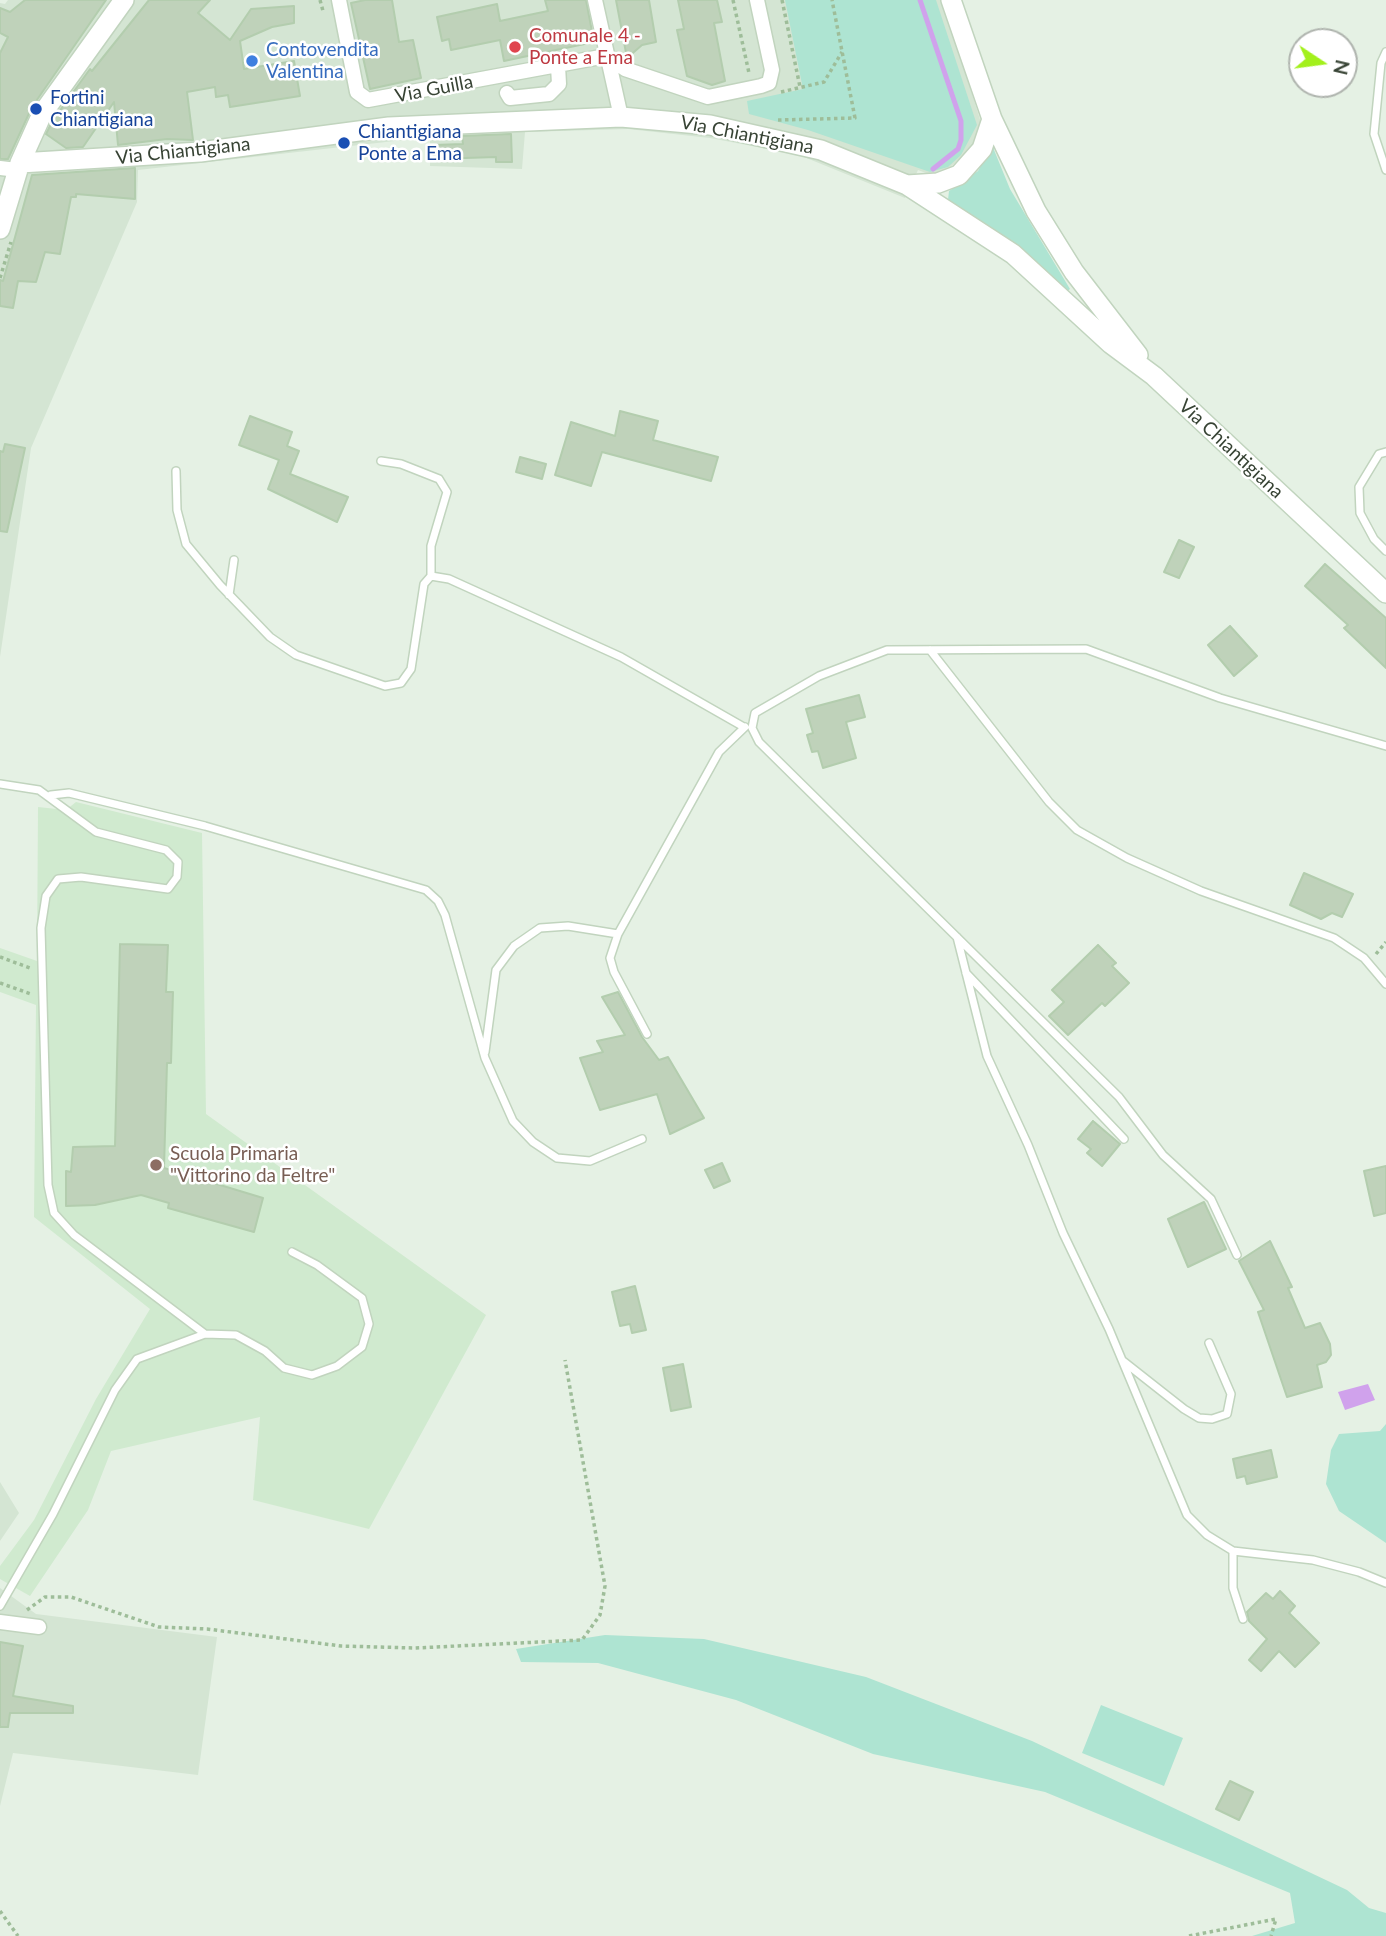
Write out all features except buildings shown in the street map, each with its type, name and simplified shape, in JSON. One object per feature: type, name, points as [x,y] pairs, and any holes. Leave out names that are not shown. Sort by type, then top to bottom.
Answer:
[{"type":"street","points":[[6,233],[12,167],[42,114],[124,0]]},
{"type":"street","name":"Via Guilla","points":[[339,0],[357,92],[368,100],[606,56]]},
{"type":"street","points":[[595,0],[621,117]]},
{"type":"street","points":[[606,56],[625,69],[708,97],[761,86],[769,83],[772,70],[757,0]]},
{"type":"street","points":[[951,0],[992,120],[1036,211],[1074,272],[1154,376]]},
{"type":"street","points":[[507,93],[510,98],[549,94],[559,84],[558,65]]},
{"type":"street","name":"Via Chiantigiana","points":[[12,167],[200,152],[389,127],[621,117],[710,125],[821,150],[907,185],[1013,254],[1111,344],[1154,376],[1386,593]]},
{"type":"street","points":[[907,185],[938,183],[958,175],[982,149],[992,120]]},
{"type":"street","points":[[0,1622],[39,1627]]},
{"type":"lane","points":[[1386,51],[1381,64],[1374,134],[1386,170]]},
{"type":"lane","points":[[1386,452],[1379,454],[1359,487],[1360,513],[1374,539],[1386,551]]},
{"type":"lane","points":[[176,471],[177,510],[186,544],[229,595],[270,637],[296,655],[385,685],[401,683],[411,670],[424,584],[431,576],[431,546],[447,492],[439,479],[401,464],[381,461]]},
{"type":"lane","points":[[229,595],[234,560]]},
{"type":"lane","points":[[431,576],[449,579],[621,657],[742,726],[752,728]]},
{"type":"lane","points":[[1237,1255],[1211,1199],[1163,1155],[1119,1097],[759,742],[752,728],[755,713],[819,676],[887,650],[1086,649],[1220,698],[1386,746]]},
{"type":"lane","points":[[930,650],[1049,802],[1077,830],[1126,858],[1201,891],[1334,938],[1364,958],[1386,984]]},
{"type":"lane","points":[[647,1034],[610,958],[618,934],[719,752],[742,726]]},
{"type":"lane","points":[[0,784],[39,790],[51,795],[96,832],[166,850],[178,862],[177,877],[168,889],[81,877],[58,879],[46,896],[42,918],[42,972],[48,1185],[54,1213],[74,1235],[205,1334]]},
{"type":"lane","points":[[51,795],[69,793],[205,826],[426,890],[438,901],[445,915],[485,1058],[513,1121],[533,1142],[557,1158],[590,1161],[642,1139]]},
{"type":"lane","points":[[485,1058],[496,970],[514,946],[540,928],[568,926],[618,934]]},
{"type":"lane","points":[[956,937],[987,1056],[1028,1145],[1063,1233],[1122,1360],[1187,1515],[1207,1535],[1233,1551],[1313,1560],[1359,1572],[1386,1583]]},
{"type":"lane","points":[[966,972],[1124,1139]]},
{"type":"lane","points":[[0,1606],[53,1514],[115,1390],[137,1359],[205,1334],[236,1335],[265,1351],[284,1368],[312,1375],[337,1366],[362,1347],[369,1324],[362,1298],[317,1265],[292,1252]]},
{"type":"lane","points":[[1122,1360],[1184,1409],[1199,1418],[1212,1419],[1227,1414],[1231,1394],[1209,1343]]},
{"type":"lane","points":[[1233,1551],[1233,1588],[1243,1619]]},
{"type":"path","points":[[733,0],[751,78]]},
{"type":"path","points":[[782,0],[800,88]]},
{"type":"path","points":[[772,121],[855,118],[832,0]]},
{"type":"path","points":[[778,93],[824,82],[843,50]]},
{"type":"path","points":[[0,278],[6,233]]},
{"type":"path","points":[[0,957],[42,972]]},
{"type":"path","points":[[0,983],[43,998]]},
{"type":"path","points":[[18,1624],[27,1611],[45,1597],[71,1597],[159,1628],[207,1629],[341,1646],[415,1648],[582,1640],[600,1615],[605,1586],[565,1360]]},
{"type":"path","points":[[0,1911],[18,1936]]},
{"type":"path","points":[[1189,1936],[1276,1919],[1271,1936]]},
{"type":"shaded area","points":[[8,0],[943,0],[982,126],[970,149],[945,172],[931,175],[918,170],[905,198],[799,155],[710,138],[628,129],[525,132],[522,169],[430,166],[430,137],[138,170],[137,202],[31,448],[0,657],[0,3],[5,4]]},
{"type":"shaded area","points":[[785,0],[936,0],[977,125],[961,155],[948,167],[930,172],[808,130],[749,114],[747,101],[803,89]]},
{"type":"shaded area","points":[[992,145],[1010,189],[1070,289],[1066,292],[948,200],[949,191],[978,171]]},
{"type":"shaded area","name":"Scuola Primaria \"Vittorino da Feltre\"","points":[[76,802],[202,833],[206,1114],[486,1315],[369,1529],[253,1500],[260,1417],[111,1451],[88,1510],[30,1596],[0,1579],[0,1566],[34,1520],[96,1399],[150,1309],[34,1217],[36,1005],[0,992],[0,948],[37,961],[38,807],[66,810]]},
{"type":"shaded area","points":[[1368,1384],[1375,1400],[1345,1410],[1338,1392]]},
{"type":"shaded area","points":[[1386,1424],[1386,1543],[1339,1511],[1326,1484],[1331,1450],[1339,1434],[1380,1431]]},
{"type":"shaded area","points":[[0,1482],[19,1513],[0,1541]]},
{"type":"shaded area","points":[[0,1588],[36,1614],[217,1637],[198,1775],[13,1753],[0,1806]]},
{"type":"shaded area","points":[[605,1635],[704,1639],[866,1677],[1032,1741],[1347,1890],[1369,1908],[1386,1913],[1386,1936],[1252,1936],[1295,1923],[1290,1893],[1045,1792],[873,1754],[736,1700],[598,1663],[521,1662],[516,1649]]},
{"type":"shaded area","points":[[1101,1705],[1183,1738],[1164,1786],[1082,1753]]},
{"type":"waterway","points":[[920,0],[961,121],[958,149],[933,169]]},
{"type":"place","name":"Comunale 4 - Ponte a Ema","points":[[515,47]]},
{"type":"place","name":"Contovendita Valentina","points":[[252,61]]},
{"type":"place","name":"Fortini Chiantigiana","points":[[36,109]]},
{"type":"place","name":"Chiantigiana Ponte a Ema","points":[[344,143]]},
{"type":"place","name":"Scuola Primaria \"Vittorino da Feltre\"","points":[[156,1165]]}]
